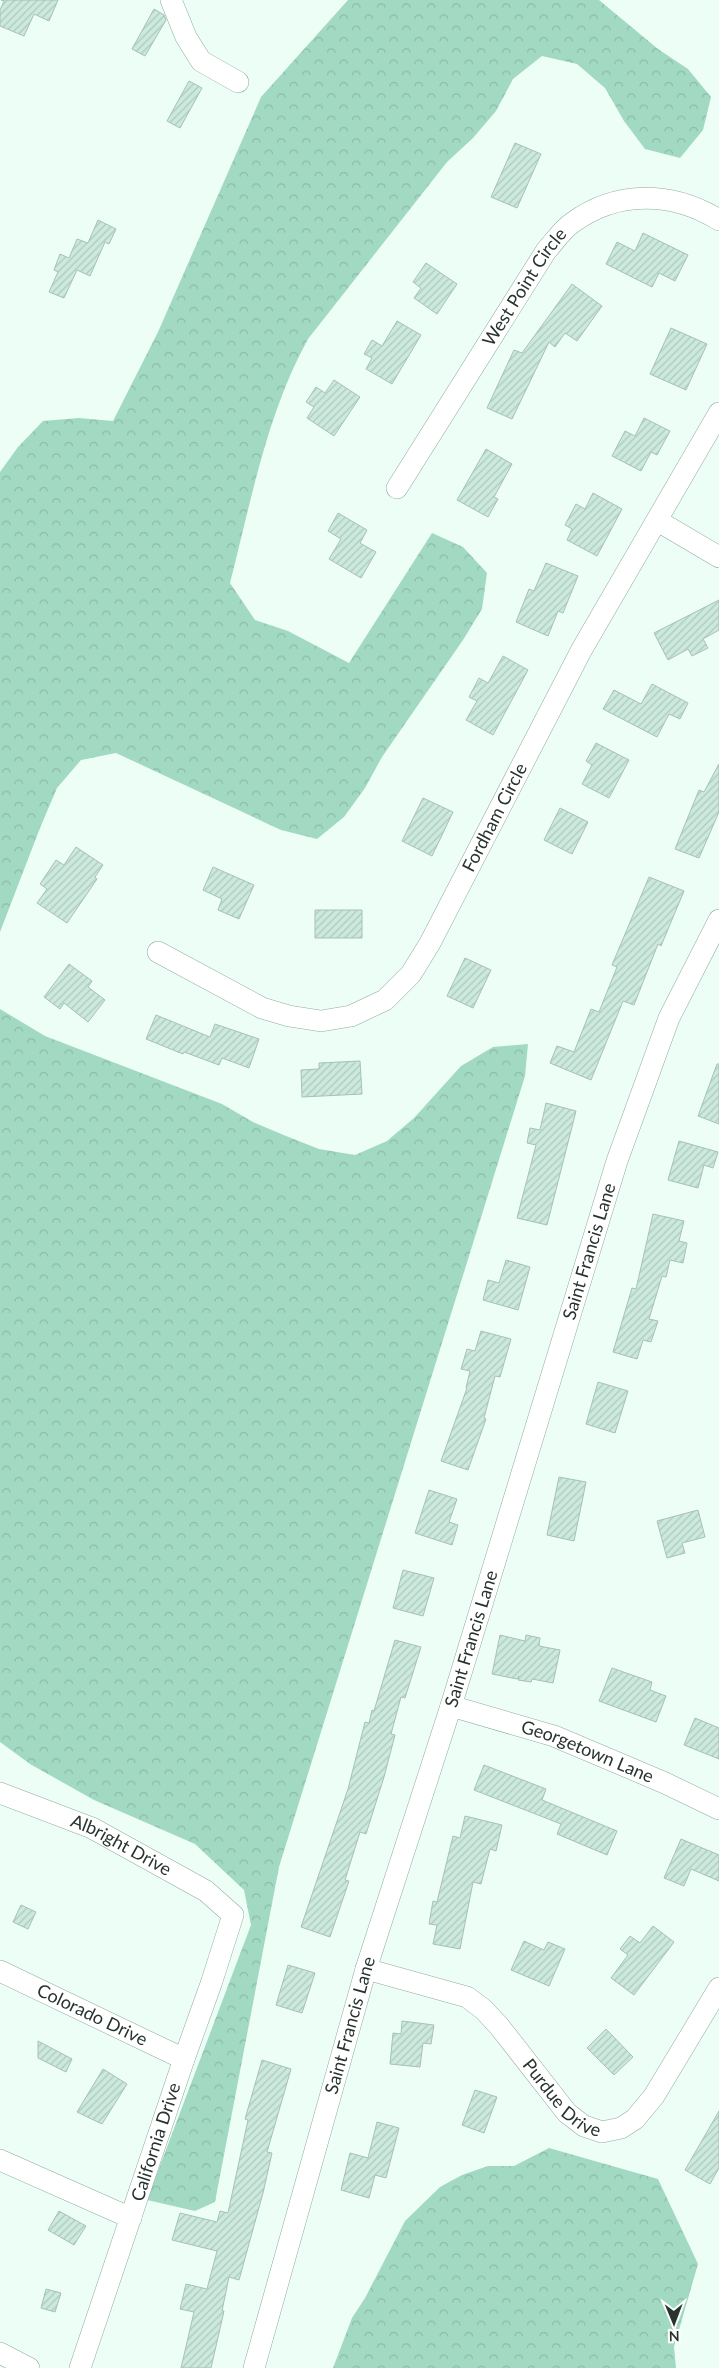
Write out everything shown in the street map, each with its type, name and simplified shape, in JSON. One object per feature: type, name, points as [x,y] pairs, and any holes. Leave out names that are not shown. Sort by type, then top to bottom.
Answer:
[{"type":"street","points":[[171,0],[186,37],[201,61],[238,82]]},
{"type":"street","name":"West Point Circle","points":[[397,488],[546,252],[571,224],[603,205],[640,198],[675,199],[708,212],[719,220]]},
{"type":"street","name":"Fordham Circle","points":[[158,952],[262,1008],[289,1016],[321,1021],[352,1016],[384,1000],[412,974],[430,944],[582,649],[719,413]]},
{"type":"street","points":[[658,521],[719,557]]},
{"type":"street","name":"Saint Francis Lane","points":[[254,2368],[366,1969],[451,1706],[617,1161],[669,1018],[719,920]]},
{"type":"street","name":"Georgetown Lane","points":[[451,1706],[563,1740],[665,1783],[719,1809]]},
{"type":"street","name":"Albright Drive","points":[[0,1793],[92,1828],[206,1891],[232,1915]]},
{"type":"street","name":"California Drive","points":[[80,2368],[211,1984],[232,1915]]},
{"type":"street","name":"Purdue Drive","points":[[366,1969],[467,1997],[483,2009],[505,2033],[568,2112],[584,2126],[602,2132],[621,2128],[635,2119],[654,2096],[719,1988]]},
{"type":"street","name":"Colorado Drive","points":[[0,1971],[184,2059]]},
{"type":"street","points":[[0,2160],[131,2218]]},
{"type":"street","points":[[0,2353],[29,2368]]},
{"type":"green space","points":[[348,0],[599,0],[658,49],[688,69],[711,97],[703,130],[680,158],[645,149],[624,121],[605,88],[577,64],[542,56],[513,79],[496,111],[473,138],[447,162],[308,339],[281,397],[271,427],[253,489],[230,583],[255,620],[288,631],[349,663],[432,533],[463,547],[487,573],[482,609],[463,640],[382,757],[365,788],[344,817],[317,839],[281,830],[116,753],[81,760],[57,788],[0,932],[0,472],[18,447],[43,421],[79,418],[113,421],[158,332],[261,97]]},
{"type":"green space","points":[[0,1009],[45,1036],[222,1104],[253,1122],[286,1136],[319,1149],[355,1155],[387,1141],[414,1118],[461,1066],[493,1047],[528,1044],[525,1076],[279,1867],[215,2202],[195,2211],[147,2200],[251,1925],[244,1890],[195,1844],[94,1800],[30,1764],[0,1742]]},
{"type":"green space","points":[[549,2148],[658,2179],[698,2264],[674,2347],[676,2368],[333,2368],[352,2318],[365,2298],[405,2221],[440,2187],[462,2175],[488,2166],[514,2166]]},
{"type":"building","points":[[1,0],[58,0],[49,21],[34,14],[24,36],[0,26],[0,10],[4,1]]},
{"type":"building","points":[[154,9],[164,15],[166,20],[145,56],[132,49]]},
{"type":"building","points":[[189,81],[202,88],[180,128],[167,121]]},
{"type":"building","points":[[515,143],[541,154],[517,208],[491,197]]},
{"type":"building","points":[[98,220],[116,229],[109,244],[105,242],[90,276],[77,270],[64,298],[49,292],[58,272],[54,270],[60,254],[69,258],[77,239],[88,243]]},
{"type":"building","points":[[643,233],[688,255],[675,281],[659,273],[652,287],[606,264],[617,242],[635,251]]},
{"type":"building","points":[[426,263],[457,284],[437,314],[414,298],[421,288],[413,282]]},
{"type":"building","points":[[572,284],[602,306],[577,341],[565,333],[555,347],[549,342],[512,419],[487,408],[514,350],[522,353]]},
{"type":"building","points":[[397,321],[421,335],[392,384],[366,369],[372,358],[364,354],[372,340],[382,346]]},
{"type":"building","points":[[671,328],[707,344],[686,390],[650,374]]},
{"type":"building","points":[[334,380],[360,397],[334,436],[307,418],[314,407],[306,402],[316,387],[325,393]]},
{"type":"building","points":[[644,418],[670,431],[657,455],[651,452],[641,471],[612,456],[625,431],[635,436]]},
{"type":"building","points":[[486,449],[512,464],[494,497],[498,499],[488,517],[457,500]]},
{"type":"building","points":[[593,493],[622,509],[597,556],[567,540],[572,529],[565,525],[576,504],[585,509]]},
{"type":"building","points":[[338,513],[367,530],[360,543],[376,552],[361,578],[329,559],[341,539],[328,531]]},
{"type":"building","points":[[546,563],[578,576],[563,613],[558,611],[548,636],[516,622],[529,589],[534,591]]},
{"type":"building","points":[[719,600],[719,630],[703,639],[708,648],[692,656],[688,649],[668,660],[654,633]]},
{"type":"building","points":[[503,656],[528,670],[493,735],[466,720],[477,701],[469,697],[479,678],[488,683]]},
{"type":"building","points":[[652,684],[688,703],[680,719],[669,714],[657,737],[603,709],[614,690],[641,704]]},
{"type":"building","points":[[596,743],[629,760],[609,798],[582,784],[592,765],[586,761]]},
{"type":"building","points":[[719,764],[719,812],[699,858],[675,849],[699,790],[704,792]]},
{"type":"building","points":[[423,798],[453,812],[432,856],[402,841]]},
{"type":"building","points":[[560,808],[588,822],[572,854],[544,840]]},
{"type":"building","points":[[76,847],[103,865],[95,877],[97,879],[67,923],[37,903],[47,889],[40,884],[56,860],[64,865]]},
{"type":"building","points":[[213,867],[254,885],[239,919],[218,910],[222,899],[203,890]]},
{"type":"building","points":[[649,877],[684,891],[661,946],[658,944],[634,1005],[623,1001],[591,1080],[550,1063],[557,1046],[574,1052],[591,1009],[599,1012],[617,967],[612,965]]},
{"type":"building","points":[[315,910],[362,910],[362,938],[315,938]]},
{"type":"building","points":[[465,958],[491,970],[473,1008],[447,996]]},
{"type":"building","points":[[69,964],[92,981],[88,987],[105,1000],[88,1022],[64,1003],[60,1009],[44,997]]},
{"type":"building","points":[[156,1015],[210,1037],[215,1024],[259,1039],[249,1068],[222,1058],[219,1065],[184,1052],[183,1054],[146,1039]]},
{"type":"building","points":[[360,1061],[362,1094],[302,1097],[301,1070],[319,1069],[319,1063]]},
{"type":"building","points":[[717,1064],[719,1064],[719,1124],[698,1116]]},
{"type":"building","points":[[546,1103],[576,1111],[547,1225],[517,1218],[536,1145],[527,1143],[530,1128],[540,1130]]},
{"type":"building","points":[[679,1141],[718,1152],[713,1168],[704,1165],[698,1188],[668,1180]]},
{"type":"building","points":[[653,1214],[684,1221],[679,1241],[687,1243],[683,1263],[670,1260],[666,1277],[662,1276],[649,1319],[658,1321],[651,1342],[643,1340],[637,1359],[613,1352],[632,1288],[636,1289]]},
{"type":"building","points":[[506,1260],[530,1267],[518,1310],[483,1300],[488,1280],[499,1283]]},
{"type":"building","points":[[481,1331],[511,1339],[500,1377],[495,1376],[484,1418],[486,1419],[468,1470],[441,1461],[467,1388],[470,1371],[461,1369],[467,1349],[475,1351]]},
{"type":"building","points":[[598,1382],[628,1391],[615,1433],[586,1424]]},
{"type":"building","points":[[559,1477],[586,1482],[574,1541],[547,1535]]},
{"type":"building","points":[[429,1490],[457,1499],[449,1522],[458,1525],[452,1545],[415,1533]]},
{"type":"building","points":[[698,1510],[705,1537],[682,1543],[685,1553],[667,1558],[657,1521]]},
{"type":"building","points":[[403,1570],[434,1578],[423,1616],[393,1608]]},
{"type":"building","points":[[500,1635],[525,1641],[526,1635],[540,1638],[539,1646],[560,1650],[553,1683],[532,1679],[531,1682],[518,1680],[519,1676],[517,1679],[492,1674]]},
{"type":"building","points":[[395,1640],[421,1647],[405,1698],[401,1697],[391,1734],[395,1735],[384,1777],[366,1834],[360,1832],[345,1880],[349,1881],[330,1937],[301,1927],[348,1789],[365,1722],[369,1723],[372,1710],[374,1711]]},
{"type":"building","points":[[612,1668],[652,1682],[650,1690],[666,1696],[656,1722],[599,1701]]},
{"type":"building","points":[[695,1718],[719,1728],[719,1759],[684,1745]]},
{"type":"building","points":[[484,1765],[546,1789],[542,1800],[617,1831],[607,1855],[557,1834],[561,1824],[474,1790]]},
{"type":"building","points":[[465,1816],[502,1825],[496,1851],[490,1849],[481,1884],[473,1882],[460,1949],[433,1944],[437,1925],[429,1924],[433,1901],[437,1902],[453,1836],[460,1838]]},
{"type":"building","points":[[681,1839],[719,1855],[719,1881],[691,1869],[684,1886],[664,1878]]},
{"type":"building","points":[[21,1905],[36,1912],[28,1929],[13,1922]]},
{"type":"building","points":[[653,1926],[674,1942],[634,1995],[611,1978],[628,1955],[620,1949],[630,1936],[640,1943]]},
{"type":"building","points":[[524,1941],[544,1950],[548,1942],[565,1949],[549,1986],[511,1970]]},
{"type":"building","points":[[288,1965],[315,1973],[302,2013],[276,2005]]},
{"type":"building","points":[[402,2021],[434,2025],[431,2044],[423,2043],[420,2067],[390,2064],[393,2033],[401,2034]]},
{"type":"building","points":[[606,2029],[633,2057],[614,2075],[587,2048]]},
{"type":"building","points":[[38,2041],[72,2059],[66,2072],[38,2058]]},
{"type":"building","points":[[262,2060],[291,2069],[267,2152],[272,2153],[263,2193],[239,2280],[229,2277],[222,2311],[224,2311],[211,2368],[181,2368],[194,2312],[180,2309],[186,2284],[207,2289],[217,2251],[172,2240],[180,2213],[217,2222],[220,2211],[228,2213],[248,2120],[245,2119]]},
{"type":"building","points":[[103,2069],[127,2084],[102,2124],[77,2112]]},
{"type":"building","points":[[475,2090],[497,2097],[484,2133],[462,2125]]},
{"type":"building","points":[[719,2111],[719,2168],[710,2184],[685,2170]]},
{"type":"building","points":[[377,2122],[399,2128],[386,2178],[375,2175],[369,2198],[341,2190],[350,2153],[368,2158]]},
{"type":"building","points":[[59,2211],[86,2226],[74,2245],[48,2230]]},
{"type":"building","points":[[46,2289],[61,2293],[55,2312],[41,2308]]}]
